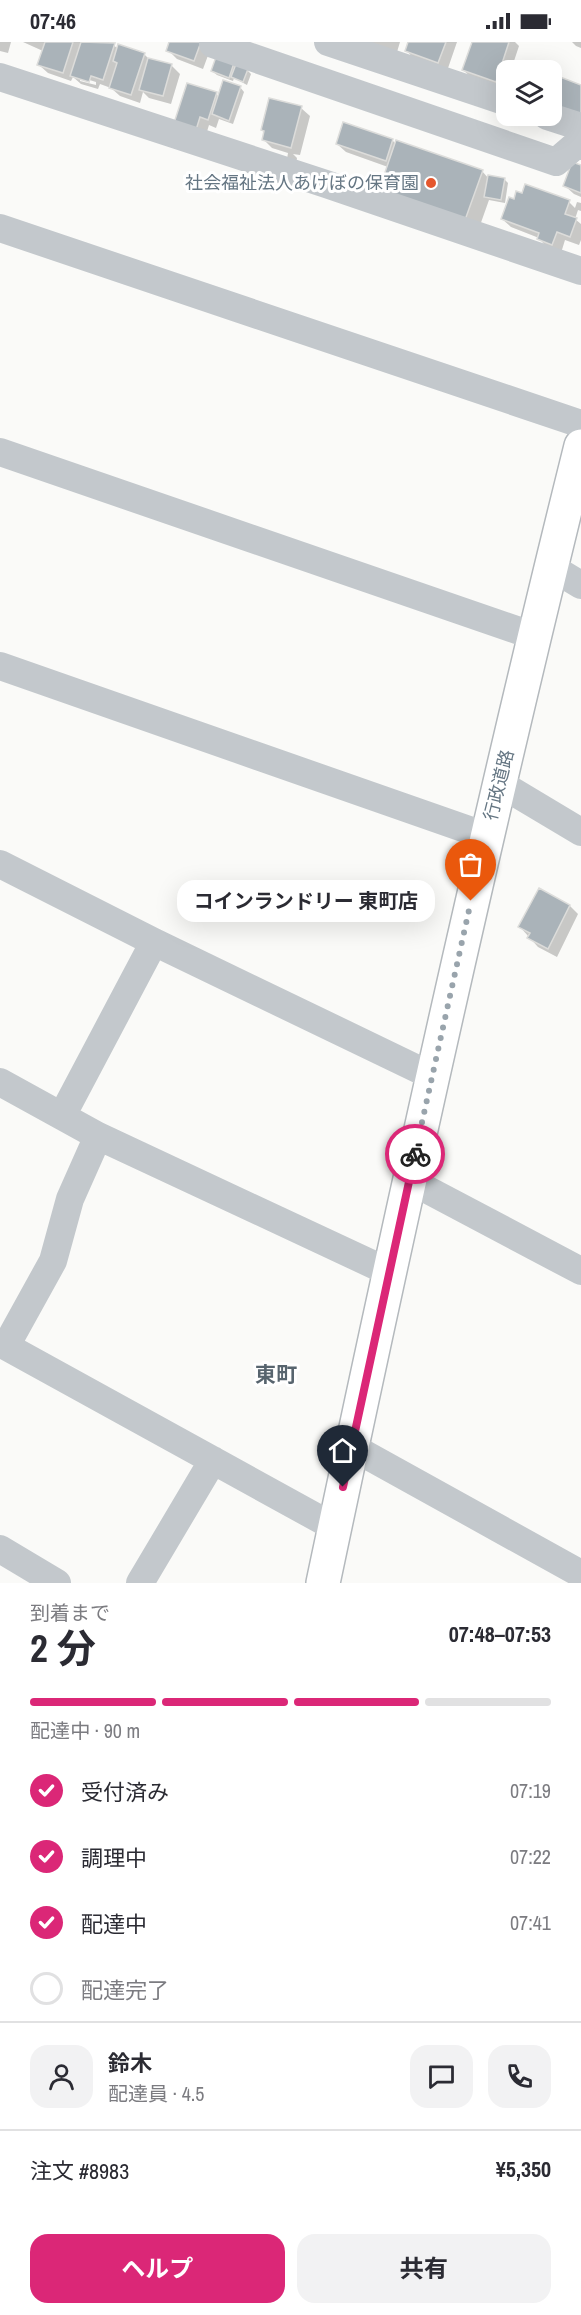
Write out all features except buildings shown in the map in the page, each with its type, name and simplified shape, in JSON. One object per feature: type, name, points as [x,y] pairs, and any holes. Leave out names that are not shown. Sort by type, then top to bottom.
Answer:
[{"type":"highway","name":"行政道路","points":[[323,1583],[409,1180],[486,836],[581,446]]},
{"type":"street","points":[[214,42],[213,44],[224,48],[556,162],[577,144],[581,146]]},
{"type":"street","points":[[328,42],[496,98]]},
{"type":"street","points":[[0,77],[315,180],[581,271]]},
{"type":"street","points":[[562,121],[581,127]]},
{"type":"street","points":[[0,228],[581,424]]},
{"type":"street","points":[[0,452],[534,636]]},
{"type":"street","points":[[551,567],[581,585]]},
{"type":"street","points":[[0,666],[486,836]]},
{"type":"street","points":[[499,783],[581,832]]},
{"type":"street","points":[[0,864],[154,942],[432,1076]]},
{"type":"street","points":[[62,1116],[154,942]]},
{"type":"street","points":[[0,1082],[98,1136],[389,1272]]},
{"type":"street","points":[[98,1136],[70,1199],[53,1261],[3,1344],[334,1527]]},
{"type":"street","points":[[409,1180],[581,1271]]},
{"type":"street","points":[[352,1447],[581,1574]]},
{"type":"street","points":[[140,1583],[213,1460]]},
{"type":"street","points":[[0,1550],[57,1583]]},
{"type":"way so far","points":[[415,1154],[471,901]]},
{"type":"place","name":"社会福祉法人あけぼの保育園","points":[[431,183]]},
{"type":"place","name":"コインランドリー 東町店","points":[[471,901]]},
{"type":"district","name":"東町","points":[[276,1375]]},
{"type":"route","points":[[343,1487],[415,1154]]}]
